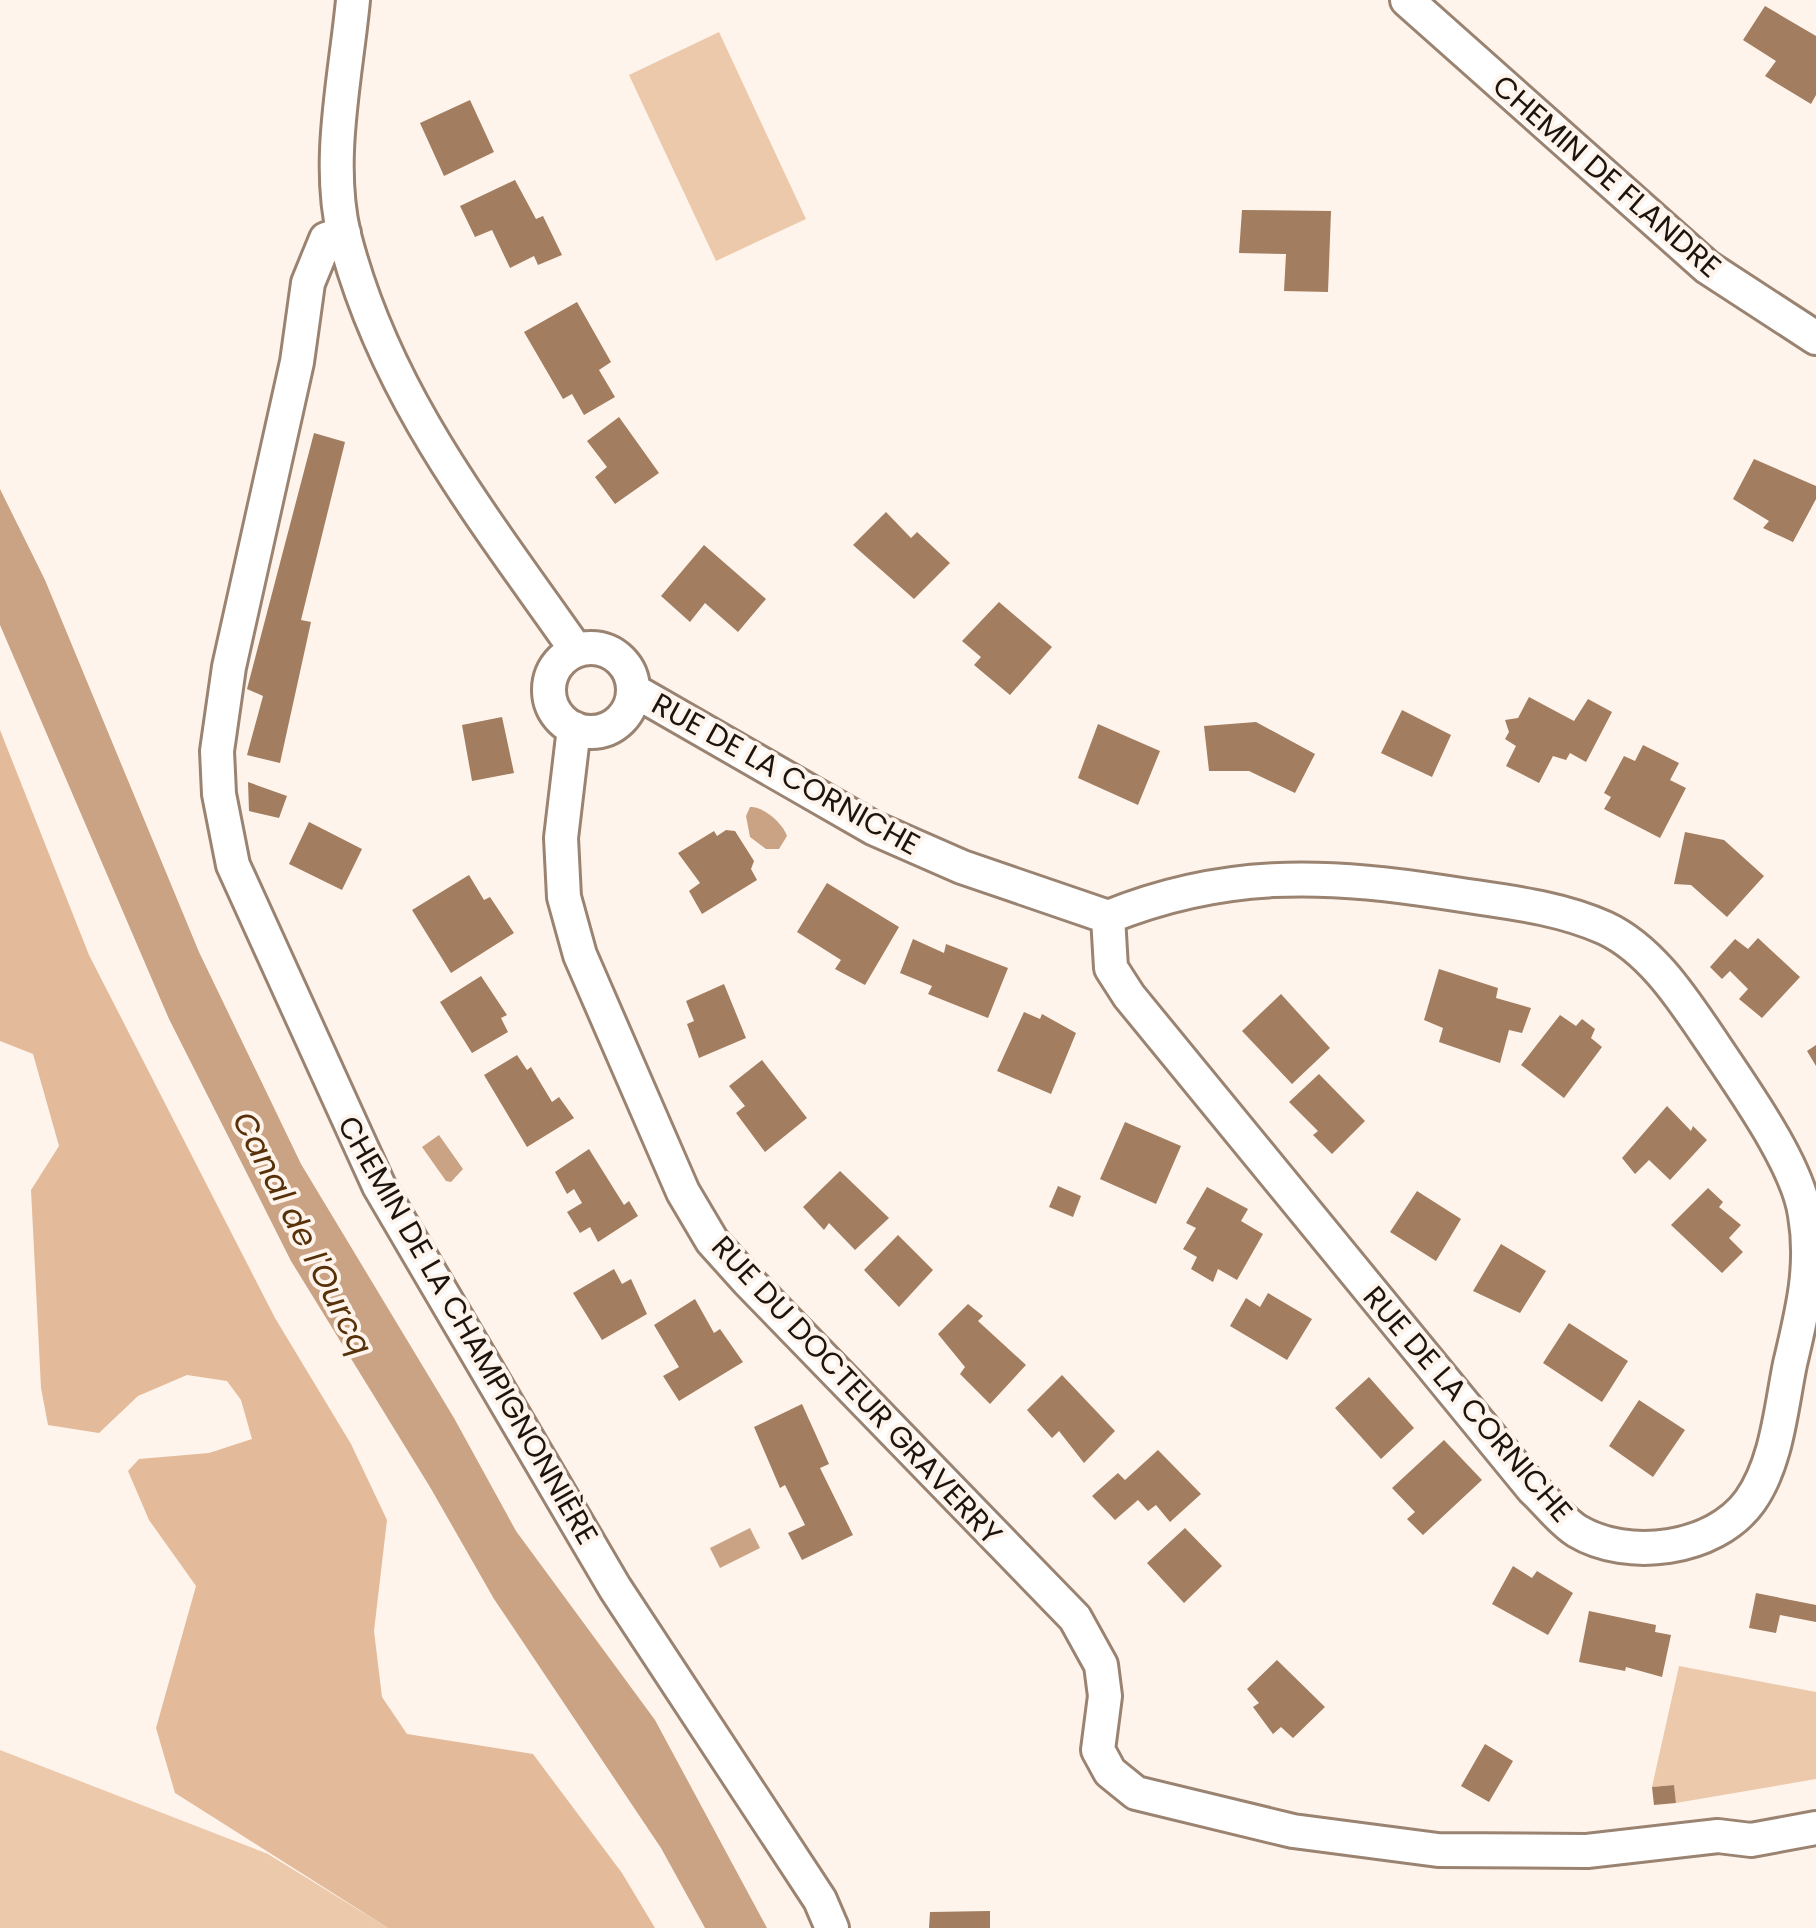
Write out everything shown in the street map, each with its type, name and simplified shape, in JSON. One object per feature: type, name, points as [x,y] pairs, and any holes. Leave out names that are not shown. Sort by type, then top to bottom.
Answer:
[{"type":"street","points":[[353,0],[338,160],[344,234],[386,362],[432,446],[576,650]]},
{"type":"street","name":"CHEMIN DE FLANDRE","points":[[1407,0],[1706,268],[1816,338]]},
{"type":"street","name":"CHEMIN DE LA CHAMPIGNONNIÈRE","points":[[344,234],[326,239],[308,283],[297,362],[230,667],[217,750],[218,794],[234,865],[379,1186],[576,1524],[820,1900],[832,1928]]},
{"type":"street","points":[[576,650],[612,652],[627,667],[633,690],[626,713],[613,726],[600,731],[574,728],[556,715],[550,682],[563,658],[576,650]]},
{"type":"street","name":"RUE DE LA CORNICHE","points":[[633,690],[873,828],[962,868],[1108,917],[1166,893],[1227,883],[1375,881],[1551,910],[1607,929],[1653,964],[1752,1101],[1805,1210],[1811,1263],[1803,1306],[1768,1465],[1749,1503],[1719,1527],[1685,1543],[1611,1546],[1576,1530],[1533,1489],[1129,996],[1112,968],[1108,917]]},
{"type":"street","name":"RUE DU DOCTEUR GRAVERRY","points":[[574,728],[561,838],[564,897],[605,1019],[684,1192],[712,1241],[748,1281],[1075,1618],[1101,1666],[1105,1696],[1098,1750],[1110,1772],[1136,1793],[1292,1832],[1438,1850],[1586,1851],[1718,1836]]},
{"type":"street","points":[[1718,1836],[1747,1819],[1816,1805]]},
{"type":"street","points":[[1718,1836],[1751,1840],[1816,1828]]},
{"type":"shaded area","points":[[719,32],[806,219],[716,261],[629,75]]},
{"type":"shaded area","points":[[0,730],[89,955],[275,1318],[351,1444],[387,1520],[374,1631],[382,1697],[407,1734],[533,1754],[622,1873],[655,1928],[388,1928],[175,1793],[156,1728],[196,1586],[149,1520],[128,1471],[139,1459],[209,1453],[252,1439],[241,1400],[227,1381],[187,1375],[138,1396],[99,1433],[48,1425],[41,1388],[31,1190],[59,1146],[33,1054],[0,1041]]},
{"type":"shaded area","points":[[1679,1666],[1816,1692],[1816,1779],[1676,1803],[1674,1785],[1652,1787]]},
{"type":"shaded area","points":[[0,1750],[268,1854],[388,1928],[0,1928]]},
{"type":"water","name":"Canal de l'Ourcq","points":[[0,489],[45,580],[199,952],[301,1164],[454,1418],[516,1531],[655,1720],[767,1928],[705,1928],[661,1848],[494,1599],[291,1261],[169,1019],[0,625]]},
{"type":"water","points":[[750,807],[766,812],[781,826],[787,836],[779,849],[766,849],[750,837],[746,816]]},
{"type":"water","points":[[439,1135],[463,1169],[451,1182],[446,1181],[422,1147]]},
{"type":"water","points":[[750,1528],[760,1548],[720,1568],[710,1548]]},
{"type":"building","points":[[1765,6],[1816,36],[1816,95],[1811,104],[1765,76],[1776,61],[1743,40]]},
{"type":"building","points":[[470,100],[494,152],[444,176],[420,123]]},
{"type":"building","points":[[515,180],[536,219],[543,216],[562,255],[538,265],[534,256],[510,268],[492,230],[475,237],[460,206]]},
{"type":"building","points":[[1242,210],[1331,211],[1328,292],[1284,291],[1286,254],[1239,253]]},
{"type":"building","points":[[577,302],[611,362],[599,370],[615,397],[584,415],[572,394],[563,399],[524,332]]},
{"type":"building","points":[[619,417],[659,473],[615,504],[595,477],[607,467],[587,441]]},
{"type":"building","points":[[314,433],[345,442],[301,620],[311,622],[280,763],[247,755],[263,696],[247,689]]},
{"type":"building","points":[[1754,459],[1816,486],[1816,499],[1793,542],[1763,528],[1769,521],[1733,499]]},
{"type":"building","points":[[886,512],[911,538],[917,532],[950,563],[914,599],[853,545]]},
{"type":"building","points":[[704,545],[766,599],[738,632],[705,603],[690,622],[661,596]]},
{"type":"building","points":[[999,602],[1052,647],[1010,695],[974,665],[981,657],[962,641]]},
{"type":"building","points":[[1529,697],[1574,721],[1588,699],[1612,712],[1586,762],[1570,753],[1566,760],[1553,756],[1539,783],[1506,766],[1516,746],[1505,739],[1509,732],[1505,720],[1518,718]]},
{"type":"building","points":[[1402,710],[1451,735],[1432,777],[1381,753]]},
{"type":"building","points":[[502,717],[514,773],[472,781],[462,725]]},
{"type":"building","points":[[1256,722],[1315,754],[1295,793],[1249,771],[1209,771],[1204,726]]},
{"type":"building","points":[[1098,724],[1160,751],[1138,805],[1078,778]]},
{"type":"building","points":[[1643,745],[1679,763],[1670,780],[1686,788],[1660,838],[1604,809],[1611,797],[1604,793],[1624,756],[1635,761]]},
{"type":"building","points":[[248,782],[287,796],[279,818],[249,811]]},
{"type":"building","points":[[309,822],[362,849],[342,890],[289,864]]},
{"type":"building","points":[[726,830],[735,831],[754,861],[751,869],[757,880],[702,914],[689,891],[700,883],[678,853],[714,831],[717,836]]},
{"type":"building","points":[[1685,832],[1724,840],[1764,876],[1727,917],[1691,885],[1674,884]]},
{"type":"building","points":[[469,875],[484,900],[490,897],[514,933],[451,973],[412,910]]},
{"type":"building","points":[[827,883],[899,927],[865,985],[835,969],[841,960],[797,932]]},
{"type":"building","points":[[1758,938],[1800,977],[1762,1018],[1739,999],[1748,989],[1730,971],[1722,979],[1710,967],[1735,939],[1748,949]]},
{"type":"building","points":[[913,939],[944,953],[946,944],[1008,968],[988,1018],[928,994],[932,986],[900,973]]},
{"type":"building","points":[[1439,969],[1498,988],[1496,998],[1531,1008],[1522,1033],[1509,1030],[1500,1063],[1439,1042],[1443,1028],[1424,1020]]},
{"type":"building","points":[[481,976],[507,1015],[501,1018],[508,1032],[472,1053],[440,1002]]},
{"type":"building","points":[[724,984],[746,1038],[699,1058],[687,1024],[694,1021],[686,1001]]},
{"type":"building","points":[[1281,994],[1330,1048],[1292,1084],[1242,1031]]},
{"type":"building","points":[[1024,1012],[1040,1019],[1042,1014],[1076,1033],[1051,1094],[997,1071]]},
{"type":"building","points":[[1560,1015],[1576,1026],[1582,1019],[1595,1029],[1591,1038],[1602,1047],[1564,1098],[1521,1065]]},
{"type":"building","points":[[1816,1045],[1816,1066],[1807,1051]]},
{"type":"building","points":[[517,1055],[527,1070],[531,1067],[552,1102],[559,1097],[574,1118],[527,1147],[484,1075]]},
{"type":"building","points":[[762,1060],[807,1118],[765,1152],[736,1113],[745,1106],[729,1086]]},
{"type":"building","points":[[1319,1074],[1365,1121],[1332,1154],[1313,1135],[1318,1131],[1289,1102]]},
{"type":"building","points":[[1667,1106],[1691,1131],[1693,1126],[1707,1140],[1670,1180],[1649,1160],[1635,1174],[1622,1158]]},
{"type":"building","points":[[1125,1122],[1181,1146],[1156,1204],[1100,1179]]},
{"type":"building","points":[[589,1149],[624,1205],[629,1201],[638,1216],[598,1242],[590,1227],[580,1233],[567,1212],[582,1203],[574,1189],[567,1194],[555,1172]]},
{"type":"building","points":[[840,1171],[889,1218],[855,1250],[829,1223],[824,1230],[803,1207]]},
{"type":"building","points":[[1058,1186],[1081,1196],[1073,1217],[1049,1207]]},
{"type":"building","points":[[1207,1187],[1248,1209],[1241,1221],[1263,1234],[1237,1280],[1218,1269],[1213,1282],[1191,1269],[1197,1257],[1183,1249],[1196,1228],[1186,1223]]},
{"type":"building","points":[[1708,1188],[1723,1202],[1719,1207],[1741,1225],[1729,1238],[1743,1252],[1722,1273],[1671,1225]]},
{"type":"building","points":[[1417,1191],[1461,1219],[1436,1261],[1390,1232]]},
{"type":"building","points":[[898,1235],[933,1270],[899,1307],[864,1270]]},
{"type":"building","points":[[1501,1244],[1546,1271],[1520,1313],[1473,1291]]},
{"type":"building","points":[[614,1269],[622,1284],[631,1279],[647,1314],[602,1340],[573,1293]]},
{"type":"building","points":[[1268,1293],[1312,1319],[1287,1360],[1230,1326],[1246,1298],[1260,1307]]},
{"type":"building","points":[[695,1299],[714,1333],[720,1329],[743,1362],[679,1401],[663,1376],[679,1367],[654,1325]]},
{"type":"building","points":[[968,1304],[983,1316],[978,1321],[1026,1365],[990,1404],[960,1374],[965,1367],[938,1334]]},
{"type":"building","points":[[1569,1323],[1628,1361],[1602,1402],[1543,1363]]},
{"type":"building","points":[[1062,1375],[1115,1431],[1084,1463],[1059,1431],[1052,1438],[1027,1410]]},
{"type":"building","points":[[1369,1377],[1414,1428],[1381,1459],[1335,1408]]},
{"type":"building","points":[[1639,1400],[1685,1430],[1653,1477],[1609,1446]]},
{"type":"building","points":[[802,1404],[829,1464],[820,1468],[853,1535],[802,1560],[788,1533],[805,1525],[785,1485],[780,1488],[754,1427]]},
{"type":"building","points":[[1444,1440],[1482,1480],[1423,1535],[1407,1519],[1415,1512],[1392,1488]]},
{"type":"building","points":[[1158,1450],[1201,1494],[1170,1522],[1156,1505],[1148,1511],[1138,1500],[1115,1520],[1092,1496],[1118,1473],[1125,1480]]},
{"type":"building","points":[[1185,1528],[1222,1566],[1184,1603],[1147,1563]]},
{"type":"building","points":[[1513,1566],[1532,1578],[1537,1571],[1573,1593],[1548,1635],[1492,1604]]},
{"type":"building","points":[[1756,1593],[1816,1605],[1816,1622],[1780,1615],[1776,1633],[1749,1628]]},
{"type":"building","points":[[1589,1611],[1656,1625],[1655,1632],[1671,1635],[1662,1677],[1626,1667],[1625,1671],[1579,1662]]},
{"type":"building","points":[[1277,1660],[1325,1707],[1293,1738],[1281,1727],[1273,1734],[1253,1707],[1259,1703],[1247,1689]]},
{"type":"building","points":[[1485,1744],[1513,1761],[1489,1802],[1461,1786]]},
{"type":"building","points":[[1674,1785],[1676,1803],[1654,1805],[1652,1787]]},
{"type":"building","points":[[990,1911],[990,1928],[929,1928],[930,1912]]}]
